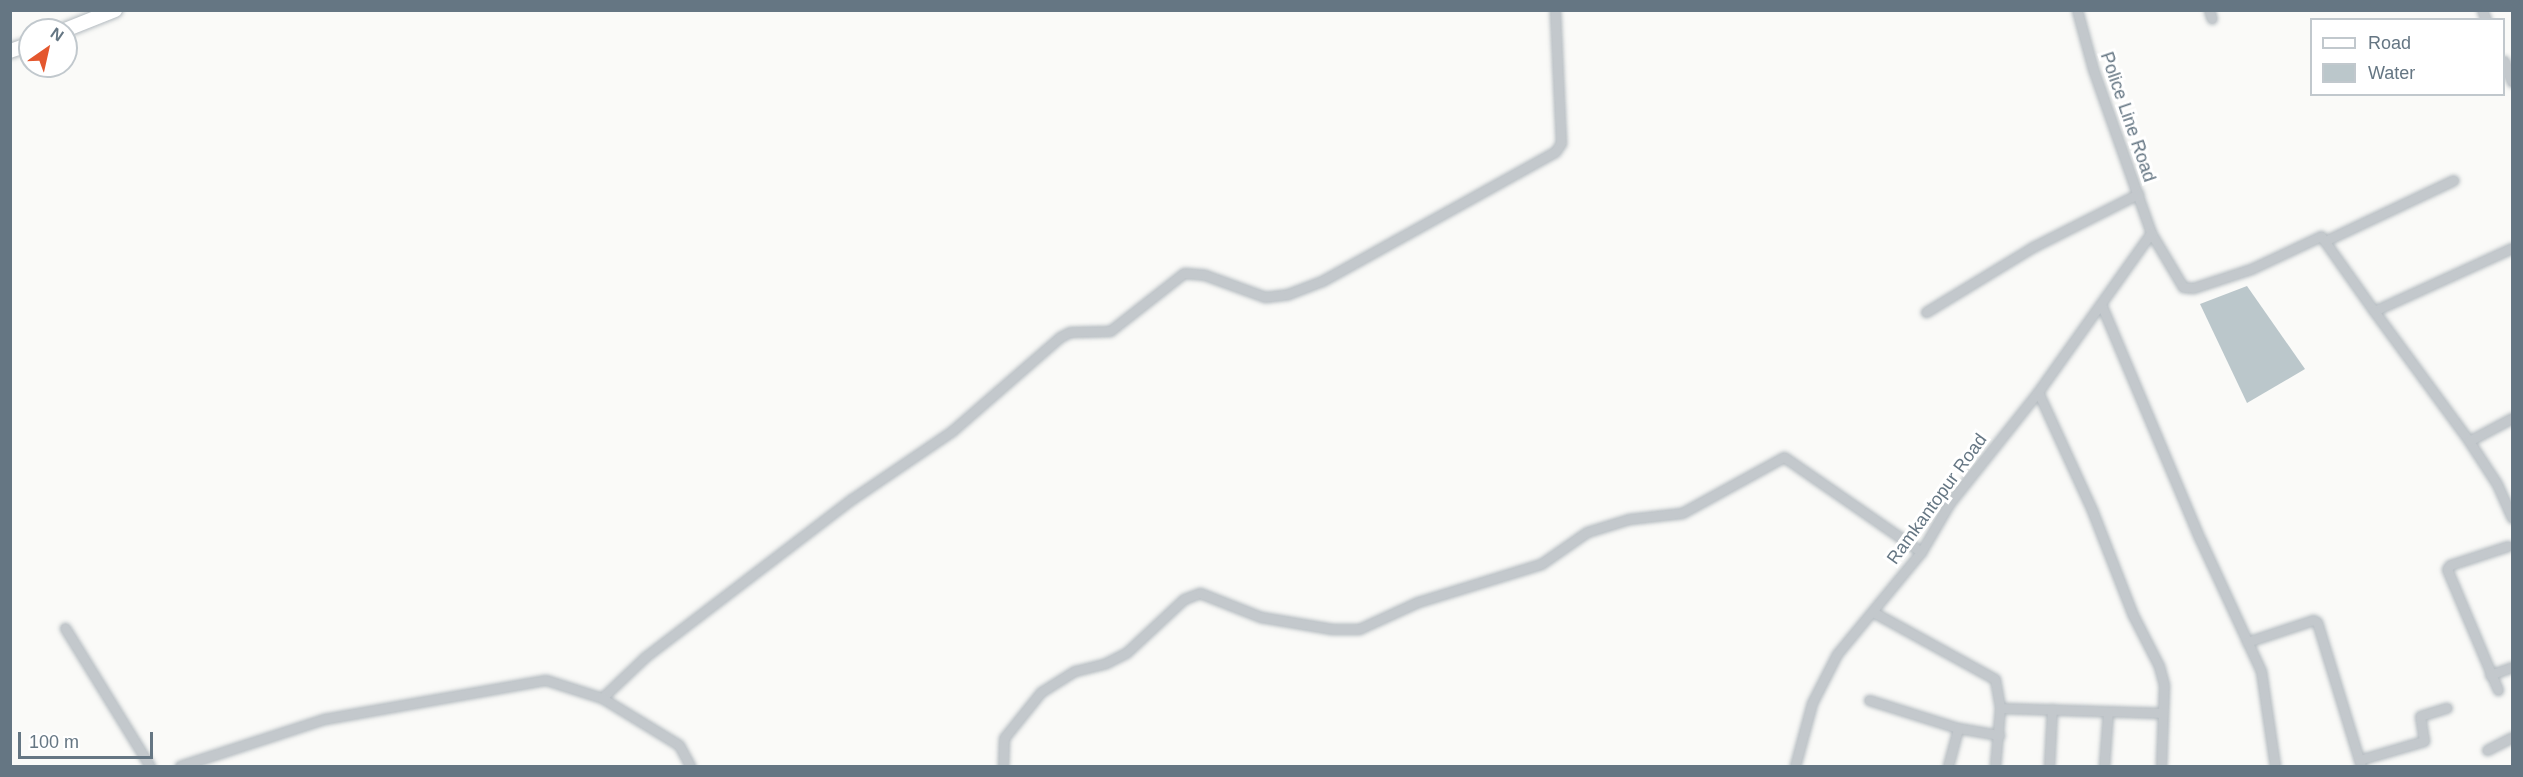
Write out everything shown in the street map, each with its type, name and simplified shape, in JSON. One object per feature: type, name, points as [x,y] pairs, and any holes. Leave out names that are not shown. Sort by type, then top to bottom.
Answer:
[{"type":"main road","points":[[78,25],[116,10]]},
{"type":"street","points":[[602,698],[645,657],[852,499],[952,431],[1060,337],[1070,332],[1110,331],[1184,273],[1205,274],[1265,297],[1288,294],[1322,281],[1556,152],[1561,143],[1555,10]]},
{"type":"street","name":"Police Line Road","points":[[2077,10],[2092,69],[2151,233],[2184,287],[2190,289],[2251,269],[2316,237],[2327,240]]},
{"type":"street","points":[[2505,64],[2512,82]]},
{"type":"street","points":[[2454,180],[2327,240],[2374,311],[2469,441],[2497,484],[2512,518]]},
{"type":"street","points":[[1926,312],[2033,247],[2138,194]]},
{"type":"street","name":"Ramkantopur Road","points":[[1795,766],[1824,675],[1845,642],[1873,612],[1921,552],[1949,504],[2038,392],[2151,233]]},
{"type":"street","points":[[2374,311],[2512,248]]},
{"type":"street","points":[[2101,304],[2261,671],[2275,766]]},
{"type":"street","points":[[2038,392],[2092,510],[2133,615],[2159,666],[2164,685],[2161,766]]},
{"type":"street","points":[[2469,441],[2512,418]]},
{"type":"street","points":[[1003,766],[1004,738],[1041,692],[1076,671],[1106,663],[1126,653],[1184,598],[1200,593],[1261,617],[1332,629],[1359,629],[1418,602],[1541,564],[1587,532],[1629,519],[1682,513],[1784,457],[1921,552]]},
{"type":"street","points":[[2498,690],[2447,569],[2450,565],[2511,546]]},
{"type":"street","points":[[1873,612],[1990,673],[1995,679],[2000,708],[1995,766]]},
{"type":"street","points":[[2247,642],[2313,620],[2317,622],[2360,764],[2424,741],[2420,716],[2447,708]]},
{"type":"street","points":[[65,628],[150,766]]},
{"type":"street","points":[[2490,675],[2512,667]]},
{"type":"street","points":[[180,766],[324,719],[546,680],[602,698],[679,745],[690,766]]},
{"type":"street","points":[[1869,700],[1958,728],[1999,735]]},
{"type":"street","points":[[2000,708],[2163,713]]},
{"type":"street","points":[[2049,766],[2052,710]]},
{"type":"street","points":[[2104,766],[2108,712]]},
{"type":"street","points":[[1948,766],[1958,728]]},
{"type":"street","points":[[2487,750],[2512,738]]},
{"type":"water","points":[[2247,286],[2305,369],[2247,403],[2200,304]]}]
